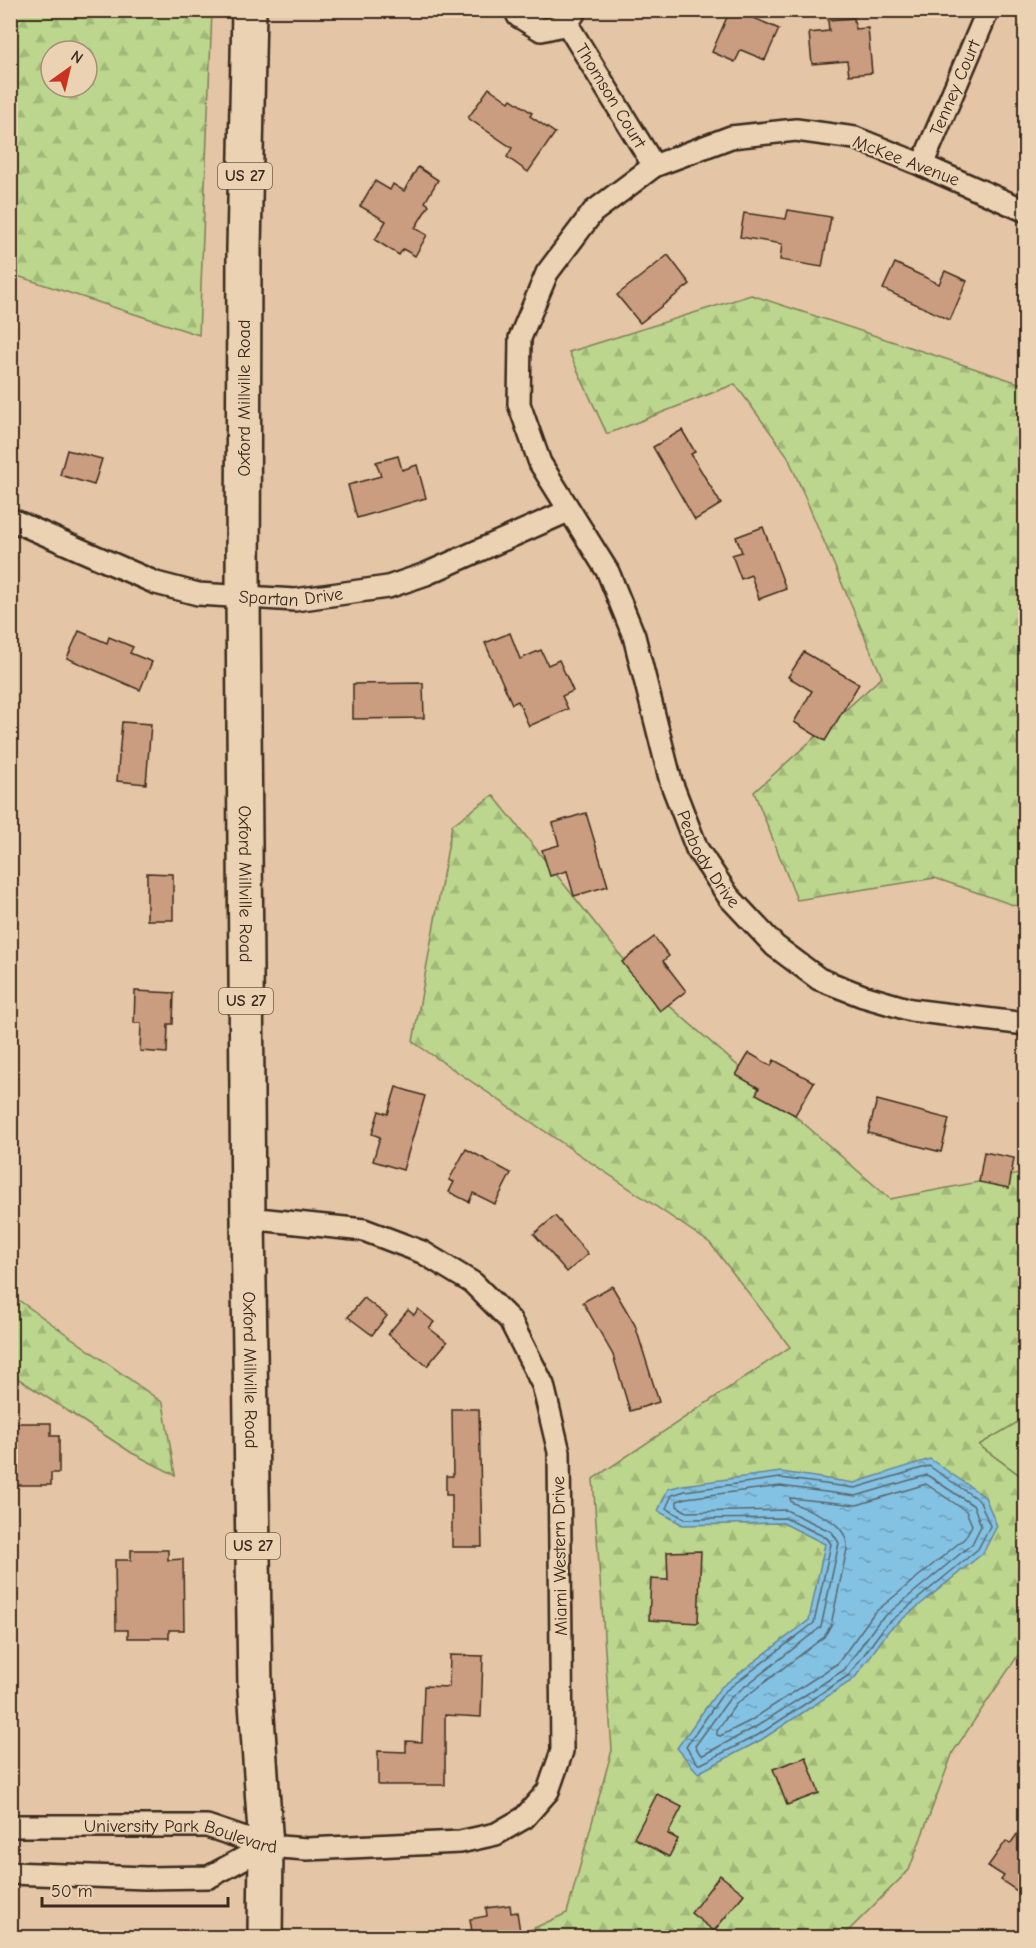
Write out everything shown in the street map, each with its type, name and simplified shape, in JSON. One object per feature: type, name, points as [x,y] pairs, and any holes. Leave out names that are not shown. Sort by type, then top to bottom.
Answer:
[{"type":"highway","name":"Oxford Millville Road","points":[[249,10],[244,248],[243,597],[248,1218],[255,1688],[266,1846],[265,1938]]},
{"type":"street","name":"Thomson Court","points":[[516,10],[518,16],[540,30],[572,17],[654,166]]},
{"type":"street","name":"Tenney Court","points":[[922,165],[988,10]]},
{"type":"street","name":"McKee Avenue","points":[[568,511],[540,463],[519,404],[520,338],[547,273],[593,212],[654,166],[731,137],[796,130],[855,138],[1026,211]]},
{"type":"street","name":"Spartan Drive","points":[[10,519],[156,583],[198,594],[295,600],[388,587],[426,574],[568,511]]},
{"type":"street","name":"Peabody Drive","points":[[568,511],[608,572],[634,636],[671,782],[697,849],[729,897],[775,946],[819,979],[863,996],[911,1010],[1026,1024]]},
{"type":"street","name":"Miami Western Drive","points":[[248,1218],[364,1230],[422,1252],[473,1283],[510,1320],[543,1385],[559,1452],[562,1751],[548,1791],[524,1818],[496,1834],[460,1842],[307,1849],[266,1846]]},
{"type":"street","name":"University Park Boulevard","points":[[10,1826],[207,1826],[266,1846]]},
{"type":"street","name":"University Park Boulevard","points":[[10,1874],[146,1878],[209,1877],[266,1846]]},
{"type":"green space","points":[[11,10],[212,11],[199,335],[11,274]]},
{"type":"green space","points":[[751,295],[1025,385],[1025,909],[935,878],[797,900],[754,792],[882,677],[787,455],[735,384],[607,434],[569,352]]},
{"type":"green space","points":[[493,795],[641,981],[890,1199],[1025,1173],[1025,1418],[979,1445],[1025,1479],[1025,1645],[953,1752],[909,1870],[842,1937],[515,1937],[567,1913],[612,1750],[593,1479],[790,1347],[710,1243],[413,1042],[452,825]]},
{"type":"green space","points":[[10,1294],[163,1403],[175,1475],[132,1453],[11,1374]]},
{"type":"green space","points":[[1025,1418],[1025,1479],[979,1445]]},
{"type":"water","points":[[930,1459],[985,1497],[997,1526],[983,1553],[889,1630],[854,1679],[761,1740],[698,1773],[677,1748],[720,1688],[809,1620],[825,1544],[783,1523],[683,1525],[658,1511],[668,1489],[781,1472],[854,1483]]},
{"type":"building","points":[[730,10],[736,10],[779,29],[765,60],[741,50],[735,62],[712,52]]},
{"type":"building","points":[[854,18],[855,29],[868,28],[872,73],[849,75],[847,61],[812,64],[809,33],[829,31],[828,20]]},
{"type":"building","points":[[489,88],[509,102],[511,99],[532,113],[530,116],[555,133],[528,172],[507,157],[512,148],[468,118]]},
{"type":"building","points":[[418,167],[438,180],[425,202],[429,205],[415,228],[427,235],[415,256],[403,249],[399,255],[375,240],[386,221],[360,206],[375,181],[390,190],[393,184],[404,191]]},
{"type":"building","points":[[788,210],[831,217],[822,267],[780,260],[782,244],[740,237],[744,213],[786,219]]},
{"type":"building","points":[[668,255],[690,284],[640,323],[617,295]]},
{"type":"building","points":[[895,263],[939,284],[945,271],[967,281],[950,320],[883,289]]},
{"type":"building","points":[[682,430],[695,452],[691,454],[721,504],[695,520],[653,447]]},
{"type":"building","points":[[67,450],[102,459],[94,485],[60,475]]},
{"type":"building","points":[[398,456],[402,470],[417,465],[426,498],[357,518],[348,485],[381,476],[376,462]]},
{"type":"building","points":[[763,527],[786,589],[759,599],[751,575],[741,579],[732,555],[742,552],[736,537]]},
{"type":"building","points":[[79,631],[107,643],[109,637],[133,647],[130,653],[152,662],[140,690],[67,658]]},
{"type":"building","points":[[510,633],[520,659],[541,650],[548,665],[559,660],[573,691],[562,696],[568,709],[529,726],[518,701],[512,704],[485,643]]},
{"type":"building","points":[[804,652],[859,684],[825,741],[794,722],[812,691],[788,677]]},
{"type":"building","points":[[423,683],[424,718],[353,719],[353,684]]},
{"type":"building","points":[[122,722],[151,724],[146,784],[117,781]]},
{"type":"building","points":[[586,813],[608,886],[574,896],[567,871],[550,876],[542,850],[559,845],[553,823]]},
{"type":"building","points":[[147,873],[173,874],[173,920],[147,920]]},
{"type":"building","points":[[654,937],[669,956],[663,961],[686,991],[660,1011],[622,962]]},
{"type":"building","points":[[135,991],[174,993],[173,1024],[168,1024],[167,1053],[140,1051],[141,1023],[134,1023]]},
{"type":"building","points":[[749,1053],[771,1066],[774,1060],[814,1082],[795,1115],[756,1094],[759,1088],[736,1075]]},
{"type":"building","points":[[396,1087],[425,1096],[403,1170],[373,1161],[380,1137],[372,1134],[379,1111],[388,1114]]},
{"type":"building","points":[[877,1100],[949,1119],[941,1152],[868,1133]]},
{"type":"building","points":[[466,1149],[511,1173],[495,1204],[473,1193],[469,1202],[449,1192],[454,1182],[449,1180]]},
{"type":"building","points":[[984,1152],[1014,1158],[1009,1188],[979,1182]]},
{"type":"building","points":[[555,1216],[588,1254],[567,1272],[534,1234]]},
{"type":"building","points":[[612,1286],[635,1325],[659,1402],[630,1411],[613,1355],[583,1302]]},
{"type":"building","points":[[364,1298],[387,1316],[372,1335],[348,1317]]},
{"type":"building","points":[[418,1309],[434,1322],[429,1328],[447,1342],[427,1366],[388,1334],[408,1310],[414,1315]]},
{"type":"building","points":[[452,1409],[479,1409],[482,1547],[452,1547],[452,1495],[446,1495],[446,1476],[453,1476]]},
{"type":"building","points":[[10,1423],[51,1423],[51,1436],[59,1436],[59,1473],[51,1473],[51,1485],[10,1485]]},
{"type":"building","points":[[131,1550],[168,1550],[168,1560],[183,1559],[184,1630],[169,1630],[169,1638],[128,1638],[128,1630],[116,1630],[115,1560],[131,1560]]},
{"type":"building","points":[[701,1551],[698,1623],[649,1620],[651,1579],[668,1580],[667,1552]]},
{"type":"building","points":[[450,1655],[483,1656],[481,1717],[445,1715],[445,1785],[378,1785],[378,1751],[406,1752],[406,1741],[422,1742],[424,1686],[449,1687]]},
{"type":"building","points":[[806,1757],[819,1793],[787,1805],[773,1769]]},
{"type":"building","points":[[657,1794],[682,1807],[668,1834],[678,1839],[669,1857],[634,1838]]},
{"type":"building","points":[[1026,1822],[1026,1897],[1001,1880],[1004,1876],[988,1866],[1006,1841],[1010,1844]]},
{"type":"building","points":[[720,1875],[744,1894],[714,1931],[691,1913]]},
{"type":"building","points":[[510,1905],[511,1913],[517,1912],[521,1938],[473,1938],[470,1919],[487,1916],[486,1908]]}]
